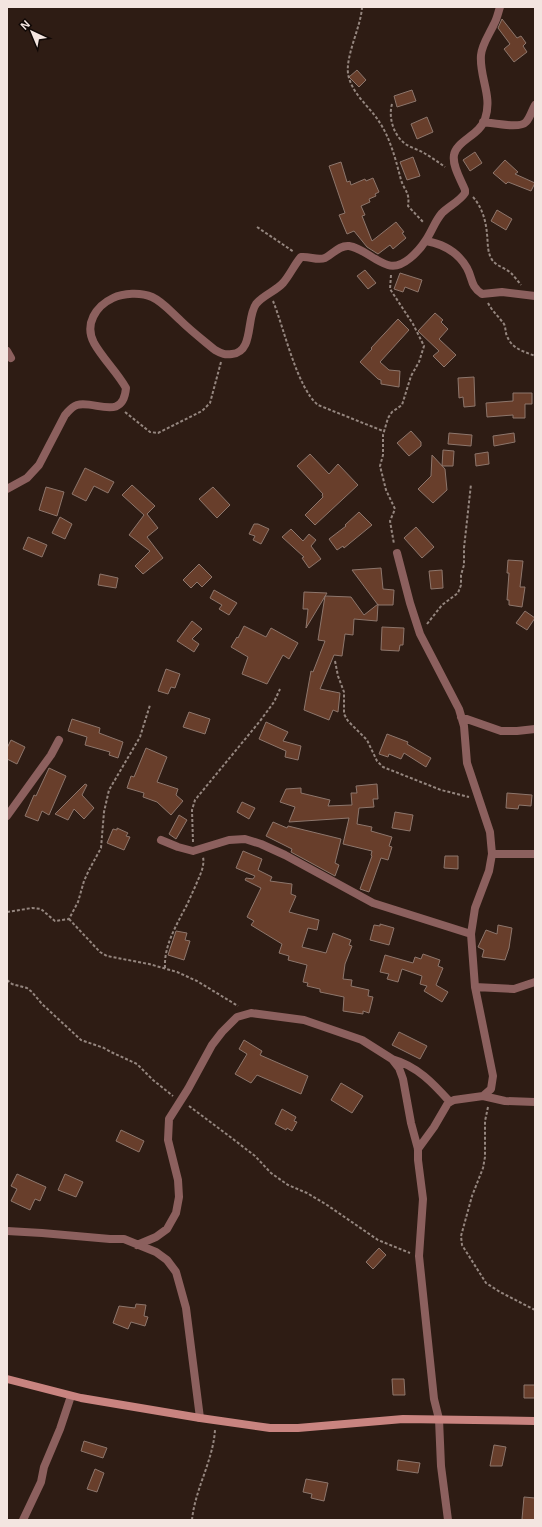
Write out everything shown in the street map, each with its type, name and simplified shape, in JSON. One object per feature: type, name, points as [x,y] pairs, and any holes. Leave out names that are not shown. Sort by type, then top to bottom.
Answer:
[{"type":"street","points":[[7,489],[27,478],[39,466],[70,408],[83,404],[102,408],[118,406],[123,401],[126,388],[94,342],[91,328],[96,310],[104,303],[115,297],[142,293],[153,297],[215,350],[223,355],[235,354],[244,347],[247,342],[250,321],[255,306],[258,302],[282,284],[301,257],[308,256],[318,260],[326,257],[342,246],[349,246],[357,248],[392,266],[403,263],[426,241],[441,214],[464,196],[465,190],[454,159],[455,151],[478,130],[483,122],[487,109],[487,90],[482,66],[481,51],[494,24],[500,7]]},
{"type":"street","points":[[483,122],[515,126],[523,125],[527,121],[535,105]]},
{"type":"street","points":[[426,241],[441,245],[455,253],[467,268],[474,288],[482,294],[502,292],[532,296]]},
{"type":"street","points":[[396,553],[420,634],[459,709],[464,726],[467,763],[490,832],[492,854],[489,871],[475,908],[470,934],[475,987],[493,1076],[491,1088],[486,1097]]},
{"type":"street","points":[[461,717],[500,731],[535,729]]},
{"type":"street","points":[[7,816],[51,755],[59,740]]},
{"type":"street","points":[[162,840],[178,847],[193,851],[229,840],[245,839],[261,844],[285,855],[373,903],[470,934]]},
{"type":"street","points":[[492,854],[535,854]]},
{"type":"street","points":[[475,987],[514,989],[535,982]]},
{"type":"street","points":[[137,1245],[156,1238],[167,1229],[176,1213],[180,1197],[178,1180],[168,1140],[170,1119],[212,1045],[237,1017],[251,1014],[304,1020],[362,1040],[392,1059],[403,1062],[418,1070],[431,1080],[450,1102]]},
{"type":"street","points":[[392,1059],[399,1068],[403,1079],[411,1123],[418,1149],[423,1200],[419,1256],[434,1399],[439,1419],[441,1466],[448,1518]]},
{"type":"street","points":[[418,1149],[434,1127],[444,1109],[454,1100],[486,1097],[505,1101],[535,1102]]},
{"type":"street","points":[[7,1231],[110,1240],[124,1239],[156,1252],[167,1260],[176,1272],[186,1308],[200,1418]]},
{"type":"street","points":[[7,1380],[71,1396],[200,1418],[270,1428],[298,1428],[383,1419],[535,1420]]},
{"type":"street","points":[[23,1520],[42,1482],[44,1467],[60,1429],[71,1396]]},
{"type":"path","points":[[362,7],[360,24],[348,64],[348,78],[353,87],[380,122],[386,134],[398,165],[402,183],[409,196],[409,208],[422,220],[431,232]]},
{"type":"path","points":[[392,104],[390,112],[392,124],[402,141],[432,157],[460,178]]},
{"type":"path","points":[[465,190],[477,201],[482,212],[487,228],[488,248],[494,263],[510,273],[532,296]]},
{"type":"path","points":[[257,227],[301,257]]},
{"type":"path","points":[[392,266],[390,289],[413,324],[424,346],[419,362],[411,376],[402,405],[392,412],[388,418],[384,432],[383,454],[380,466],[386,490],[395,509],[390,521],[396,553]]},
{"type":"path","points":[[270,293],[298,373],[313,401],[318,405],[384,432]]},
{"type":"path","points":[[482,294],[492,310],[503,323],[510,342],[520,351],[535,356]]},
{"type":"path","points":[[118,406],[150,432],[158,432],[202,411],[210,403],[223,355]]},
{"type":"path","points":[[420,634],[442,605],[458,593],[461,584],[460,575],[464,565],[471,484]]},
{"type":"path","points":[[336,661],[338,676],[344,692],[344,714],[348,721],[367,740],[378,761],[383,767],[391,772],[442,790],[480,800]]},
{"type":"path","points":[[193,851],[192,810],[194,800],[260,721],[274,702],[280,688]]},
{"type":"path","points":[[69,919],[78,902],[86,876],[101,848],[104,812],[110,790],[140,737],[150,705]]},
{"type":"path","points":[[165,968],[164,957],[174,928],[183,912],[204,863],[202,848]]},
{"type":"path","points":[[7,912],[32,908],[40,909],[55,921],[69,919]]},
{"type":"path","points":[[69,919],[100,952],[107,956],[165,968],[197,981],[251,1014]]},
{"type":"path","points":[[7,980],[12,984],[27,988],[32,992],[42,1004],[81,1040],[104,1048],[137,1064],[152,1080],[255,1156],[271,1174],[288,1185],[308,1193],[378,1240],[419,1256]]},
{"type":"path","points":[[486,1097],[485,1157],[483,1168],[472,1196],[461,1236],[462,1246],[486,1283],[535,1310]]},
{"type":"path","points":[[192,1520],[193,1510],[210,1457],[215,1420]]},
{"type":"building","points":[[502,19],[517,38],[521,36],[526,43],[523,46],[527,52],[514,62],[504,49],[510,44],[498,28]]},
{"type":"building","points":[[357,70],[366,80],[359,87],[349,77]]},
{"type":"building","points":[[412,90],[416,101],[397,107],[394,96]]},
{"type":"building","points":[[427,117],[433,132],[417,139],[411,124]]},
{"type":"building","points":[[475,152],[482,163],[470,171],[463,160]]},
{"type":"building","points":[[413,157],[420,176],[407,180],[400,162]]},
{"type":"building","points":[[505,160],[518,172],[515,174],[535,183],[531,191],[508,182],[506,184],[493,173]]},
{"type":"building","points":[[341,162],[347,182],[350,181],[351,185],[365,179],[366,181],[373,178],[379,192],[375,194],[376,196],[369,199],[370,202],[361,206],[365,215],[362,216],[372,241],[396,222],[404,232],[402,233],[406,238],[393,249],[390,245],[378,254],[367,247],[354,231],[347,234],[339,215],[345,213],[329,166]]},
{"type":"building","points":[[497,210],[512,219],[506,230],[491,221]]},
{"type":"building","points":[[365,270],[376,283],[368,289],[357,276]]},
{"type":"building","points":[[400,273],[422,280],[418,292],[405,287],[403,292],[394,289]]},
{"type":"building","points":[[435,313],[443,320],[441,322],[448,329],[439,339],[456,355],[444,367],[433,356],[439,351],[418,331]]},
{"type":"building","points":[[398,319],[409,330],[380,362],[389,370],[400,371],[399,387],[381,384],[381,380],[360,362]]},
{"type":"building","points":[[474,377],[475,406],[464,407],[463,397],[459,398],[458,378]]},
{"type":"building","points":[[513,393],[532,393],[532,404],[525,404],[525,418],[513,418],[513,415],[487,417],[486,403],[513,401]]},
{"type":"building","points":[[411,431],[421,442],[421,446],[409,456],[397,443]]},
{"type":"building","points":[[449,433],[472,435],[471,446],[448,444]]},
{"type":"building","points":[[514,433],[515,442],[494,446],[493,436]]},
{"type":"building","points":[[443,450],[454,451],[453,466],[442,466]]},
{"type":"building","points":[[488,452],[489,464],[476,466],[475,454]]},
{"type":"building","points":[[310,454],[329,474],[338,464],[358,485],[315,525],[305,515],[323,497],[323,494],[297,466]]},
{"type":"building","points":[[432,455],[445,469],[447,490],[433,503],[418,489],[431,476]]},
{"type":"building","points":[[85,468],[114,482],[108,493],[94,486],[86,501],[72,494]]},
{"type":"building","points":[[132,485],[155,506],[147,514],[158,528],[147,537],[163,558],[143,574],[135,566],[150,551],[129,535],[144,515],[122,495]]},
{"type":"building","points":[[46,487],[64,492],[57,516],[39,510]]},
{"type":"building","points":[[213,487],[230,505],[217,518],[199,499]]},
{"type":"building","points":[[359,512],[372,525],[344,548],[343,546],[337,550],[329,539],[346,526],[345,525]]},
{"type":"building","points":[[60,517],[72,524],[65,539],[52,533]]},
{"type":"building","points":[[254,524],[258,524],[269,529],[261,544],[253,540],[255,536],[249,534]]},
{"type":"building","points":[[416,527],[434,547],[422,558],[404,538]]},
{"type":"building","points":[[291,529],[303,541],[309,534],[316,540],[311,546],[321,559],[309,568],[302,558],[304,557],[282,537]]},
{"type":"building","points":[[28,537],[47,545],[42,557],[23,549]]},
{"type":"building","points":[[508,560],[523,561],[520,587],[525,587],[522,607],[509,605],[509,600],[507,600],[509,573],[507,573]]},
{"type":"building","points":[[199,564],[212,577],[202,587],[197,582],[191,588],[183,580]]},
{"type":"building","points":[[381,568],[383,589],[394,590],[393,605],[378,605],[352,570]]},
{"type":"building","points":[[442,570],[443,588],[431,589],[429,571]]},
{"type":"building","points":[[100,574],[118,578],[116,588],[98,585]]},
{"type":"building","points":[[214,590],[237,603],[229,615],[219,609],[222,605],[210,598]]},
{"type":"building","points":[[304,592],[327,593],[306,628],[308,609],[303,609]]},
{"type":"building","points":[[325,596],[351,597],[364,615],[378,604],[377,621],[354,619],[353,635],[345,634],[342,656],[334,655],[320,689],[340,693],[338,712],[333,710],[329,720],[304,710],[311,671],[313,672],[325,641],[318,640]]},
{"type":"building","points":[[525,611],[535,618],[527,630],[516,623]]},
{"type":"building","points":[[192,621],[202,629],[192,639],[199,644],[194,652],[177,641]]},
{"type":"building","points":[[244,626],[266,637],[271,628],[298,643],[289,659],[283,655],[267,684],[242,674],[248,657],[231,647],[237,637],[238,638]]},
{"type":"building","points":[[382,627],[404,628],[403,645],[400,645],[399,651],[381,650]]},
{"type":"building","points":[[166,669],[180,674],[175,688],[171,687],[168,694],[158,691]]},
{"type":"building","points":[[189,712],[210,719],[205,734],[183,727]]},
{"type":"building","points":[[72,719],[100,728],[99,733],[123,742],[118,758],[109,755],[110,752],[85,745],[87,737],[68,731]]},
{"type":"building","points":[[266,722],[288,732],[283,741],[301,746],[298,760],[285,757],[286,751],[259,739]]},
{"type":"building","points":[[387,734],[408,742],[407,744],[431,758],[426,767],[404,753],[401,759],[389,754],[388,757],[379,754]]},
{"type":"building","points":[[11,740],[25,747],[17,764],[7,759],[7,748]]},
{"type":"building","points":[[146,748],[167,757],[157,782],[178,789],[176,795],[183,801],[171,815],[157,802],[143,797],[144,793],[127,788],[131,776],[134,777]]},
{"type":"building","points":[[49,768],[66,776],[49,815],[42,811],[38,821],[25,816],[34,795],[36,796]]},
{"type":"building","points":[[85,784],[87,785],[82,795],[94,808],[84,819],[74,809],[68,820],[55,814]]},
{"type":"building","points":[[377,784],[378,799],[373,799],[374,807],[359,808],[357,824],[372,827],[371,831],[392,837],[389,846],[392,847],[388,860],[381,858],[369,892],[360,889],[372,856],[372,851],[343,844],[349,818],[289,822],[295,807],[280,802],[286,789],[301,788],[301,793],[330,800],[328,806],[352,805],[351,793],[357,793],[356,786]]},
{"type":"building","points":[[507,793],[532,795],[531,806],[519,805],[518,809],[506,808]]},
{"type":"building","points":[[242,802],[255,808],[249,819],[237,812]]},
{"type":"building","points":[[395,812],[413,815],[410,831],[392,828]]},
{"type":"building","points":[[179,815],[187,820],[176,839],[169,834]]},
{"type":"building","points":[[273,822],[287,828],[288,826],[341,839],[335,863],[339,865],[335,876],[291,852],[292,849],[266,836]]},
{"type":"building","points":[[117,828],[128,833],[126,836],[130,837],[124,850],[107,843],[113,829],[117,830]]},
{"type":"building","points":[[243,851],[262,859],[258,870],[272,877],[270,881],[292,884],[291,894],[296,896],[289,912],[319,920],[317,930],[308,928],[302,947],[326,953],[333,933],[351,940],[349,945],[352,946],[345,964],[343,979],[352,980],[351,986],[369,990],[368,996],[373,997],[369,1013],[363,1011],[363,1014],[343,1011],[344,997],[320,992],[320,989],[307,986],[308,983],[303,982],[307,965],[288,960],[289,956],[279,953],[282,944],[251,925],[254,921],[247,917],[261,888],[245,880],[246,878],[253,879],[255,876],[236,868]]},
{"type":"building","points":[[445,856],[458,856],[458,869],[444,868]]},
{"type":"building","points":[[380,924],[394,928],[389,945],[370,940],[374,925],[380,926]]},
{"type":"building","points":[[498,925],[512,928],[509,948],[505,960],[482,957],[484,950],[478,947],[486,930],[497,934]]},
{"type":"building","points":[[176,931],[187,933],[185,940],[190,941],[184,960],[168,955]]},
{"type":"building","points":[[423,954],[440,960],[438,966],[443,968],[436,985],[448,992],[442,1002],[424,991],[427,986],[420,984],[422,976],[402,969],[398,982],[387,979],[389,974],[380,972],[385,955],[413,963],[415,957],[421,959]]},
{"type":"building","points":[[399,1032],[427,1046],[420,1059],[392,1045]]},
{"type":"building","points":[[244,1040],[262,1051],[260,1055],[308,1076],[301,1094],[257,1075],[251,1083],[235,1074],[247,1054],[239,1049]]},
{"type":"building","points":[[341,1083],[363,1096],[352,1113],[331,1100]]},
{"type":"building","points":[[282,1109],[296,1117],[294,1121],[297,1122],[292,1131],[287,1128],[286,1130],[275,1124]]},
{"type":"building","points":[[121,1130],[144,1141],[139,1152],[116,1141]]},
{"type":"building","points":[[17,1174],[46,1187],[40,1201],[35,1199],[30,1210],[11,1201],[17,1189],[11,1186]]},
{"type":"building","points":[[65,1174],[83,1182],[76,1197],[58,1190]]},
{"type":"building","points":[[379,1248],[386,1255],[373,1269],[366,1262]]},
{"type":"building","points":[[136,1304],[146,1305],[144,1316],[148,1317],[145,1326],[131,1322],[128,1329],[113,1323],[119,1306],[135,1308]]},
{"type":"building","points":[[392,1379],[404,1379],[405,1395],[393,1395]]},
{"type":"building","points":[[524,1385],[535,1385],[535,1398],[524,1398]]},
{"type":"building","points":[[84,1441],[107,1448],[103,1458],[81,1451]]},
{"type":"building","points":[[494,1445],[506,1447],[502,1466],[490,1466]]},
{"type":"building","points":[[398,1460],[420,1463],[418,1473],[397,1470]]},
{"type":"building","points":[[95,1469],[104,1473],[97,1492],[87,1489]]},
{"type":"building","points":[[306,1479],[328,1483],[324,1501],[311,1498],[312,1494],[303,1492]]},
{"type":"building","points":[[524,1497],[535,1498],[535,1520],[522,1519]]}]
